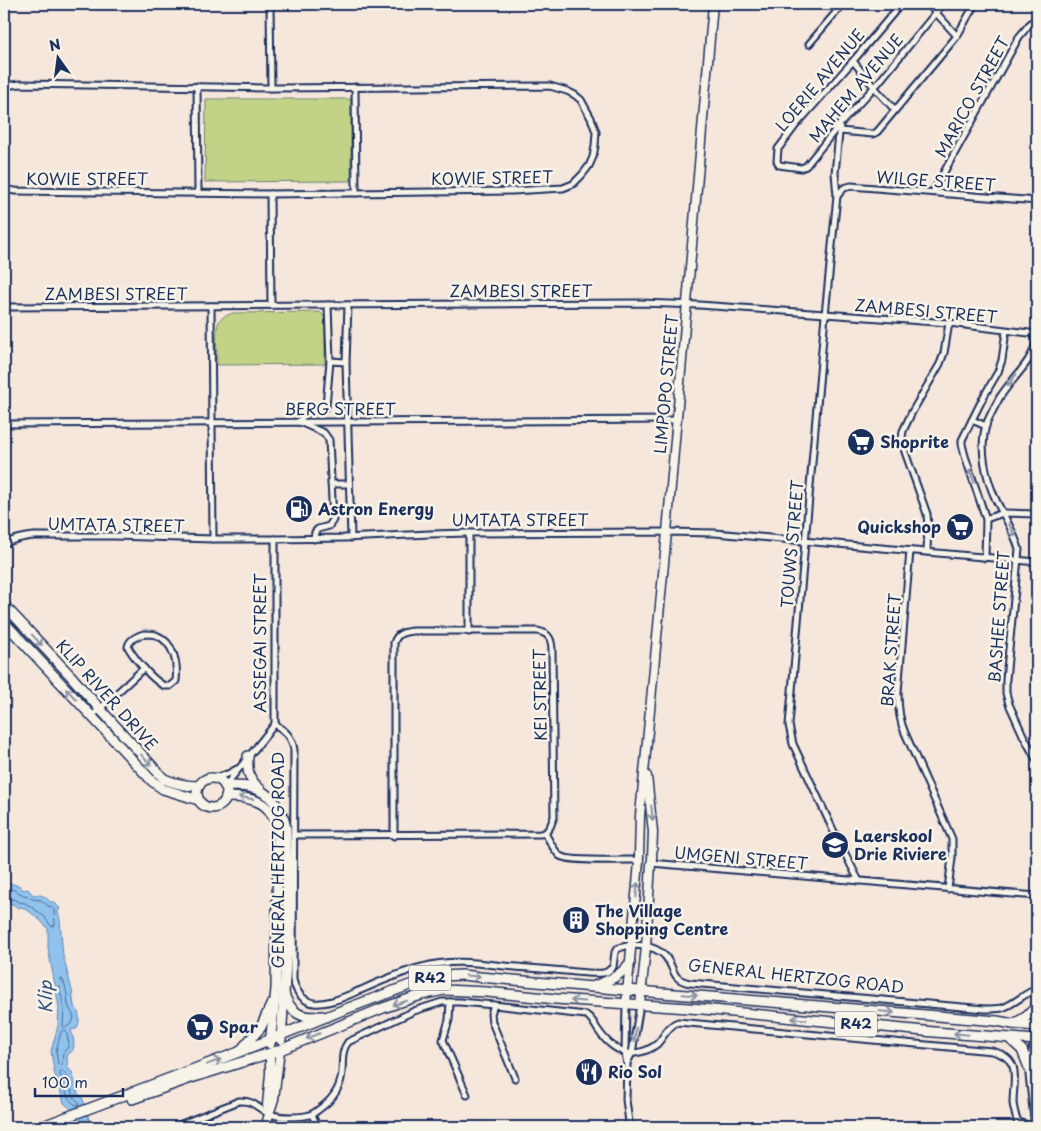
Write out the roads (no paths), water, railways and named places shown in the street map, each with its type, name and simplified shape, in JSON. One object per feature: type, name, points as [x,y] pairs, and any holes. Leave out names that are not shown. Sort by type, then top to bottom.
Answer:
[{"type":"main road","name":"KLIP RIVER DRIVE","points":[[4,605],[164,778],[178,784],[199,786]]},
{"type":"main road","name":"KLIP RIVER DRIVE","points":[[4,622],[152,781],[163,789],[200,800],[207,806],[221,805],[226,797]]},
{"type":"main road","points":[[248,756],[248,774],[256,786],[274,801],[279,808],[286,828],[288,932],[270,1040],[270,1053]]},
{"type":"main road","points":[[200,800],[198,796],[199,786],[202,782],[215,778],[220,780],[225,786],[226,797],[254,799],[264,805],[271,813],[277,828],[280,1050]]},
{"type":"main road","points":[[225,786],[248,787],[262,792]]},
{"type":"main road","points":[[591,986],[615,978],[630,963]]},
{"type":"main road","name":"GENERAL HERTZOG ROAD","points":[[40,1127],[54,1125],[104,1106],[335,1013],[423,980],[447,976],[591,986],[1036,1026]]},
{"type":"main road","name":"GENERAL HERTZOG ROAD","points":[[104,1106],[280,1050],[383,1008],[442,990],[703,1009],[1035,1040]]},
{"type":"main road","points":[[279,994],[298,1014],[312,1017],[335,1013]]},
{"type":"main road","points":[[239,1052],[261,1027],[279,994]]},
{"type":"main road","points":[[1013,1024],[1027,1016],[1037,1006]]},
{"type":"main road","points":[[1009,1038],[1022,1050],[1030,1070]]},
{"type":"street","points":[[270,4],[271,88]]},
{"type":"street","name":"LIMPOPO STREET","points":[[626,1004],[639,860],[640,815],[667,532],[713,4]]},
{"type":"street","points":[[809,44],[843,4]]},
{"type":"street","name":"LOERIE AVENUE","points":[[806,166],[801,168],[780,165],[778,149],[796,125],[901,4]]},
{"type":"street","points":[[928,4],[957,36]]},
{"type":"street","name":"MAHEM AVENUE","points":[[806,166],[943,4]]},
{"type":"street","points":[[840,131],[875,133],[881,128],[957,36],[975,4]]},
{"type":"street","name":"MARICO STREET","points":[[933,192],[1019,37],[1037,17]]},
{"type":"street","points":[[853,61],[895,110]]},
{"type":"street","name":"KOWIE STREET","points":[[4,86],[20,84],[271,88],[550,86],[575,95],[581,100],[596,132],[593,157],[586,171],[573,184],[563,188],[512,191],[270,194],[15,191],[4,189]]},
{"type":"street","points":[[197,86],[198,193]]},
{"type":"street","points":[[355,87],[356,193]]},
{"type":"street","name":"TOUWS STREET","points":[[840,124],[835,173],[837,196],[789,716],[792,744],[859,881]]},
{"type":"street","name":"WILGE STREET","points":[[837,196],[845,187],[851,186],[1037,201]]},
{"type":"street","points":[[270,194],[271,305]]},
{"type":"street","name":"ZAMBESI STREET","points":[[4,307],[686,304],[949,324],[1037,334]]},
{"type":"street","points":[[314,539],[315,532],[318,529],[329,526],[333,520],[328,438],[324,433],[299,422],[307,412],[322,411],[326,408],[330,362],[328,305]]},
{"type":"street","points":[[348,305],[346,362],[351,538]]},
{"type":"street","points":[[211,306],[213,539]]},
{"type":"street","points":[[927,552],[927,514],[902,442],[902,435],[912,412],[940,364],[949,324]]},
{"type":"street","name":"BASHEE STREET","points":[[985,558],[986,519],[962,444],[972,420],[998,372],[1002,360],[1006,331]]},
{"type":"street","name":"BASHEE STREET","points":[[1037,339],[1033,353],[1002,395],[986,426],[984,444],[986,471],[993,493],[1014,534],[1019,549],[1006,679],[1007,699],[1037,761]]},
{"type":"street","points":[[330,362],[346,362]]},
{"type":"street","name":"BERG STREET","points":[[4,424],[677,420]]},
{"type":"street","points":[[972,420],[986,426]]},
{"type":"street","points":[[331,484],[349,484]]},
{"type":"street","points":[[986,519],[1003,513],[1037,514]]},
{"type":"street","name":"UMTATA STREET","points":[[4,544],[22,537],[34,536],[314,539],[469,533],[667,532],[804,541],[1037,562]]},
{"type":"street","points":[[469,533],[470,632]]},
{"type":"street","name":"ASSEGAI STREET","points":[[225,786],[275,724],[274,539]]},
{"type":"street","name":"BRAK STREET","points":[[910,551],[898,692],[899,711],[905,733],[952,838],[952,858],[948,889]]},
{"type":"street","name":"KEI STREET","points":[[394,836],[394,649],[395,640],[398,635],[404,632],[537,631],[544,633],[551,639],[554,818],[545,833]]},
{"type":"street","points":[[144,634],[155,635],[168,643],[172,649],[175,660],[176,681],[170,686],[162,685],[144,668],[129,650],[128,643],[144,634]]},
{"type":"street","points":[[92,716],[144,668]]},
{"type":"street","name":"GENERAL HERTZOG ROAD","points":[[275,724],[289,734],[293,744],[293,980],[300,996],[306,1000],[322,1003],[343,997],[400,974],[424,966],[442,963],[467,962],[603,973],[613,967],[617,949],[631,946]]},
{"type":"street","points":[[215,778],[230,773],[241,765]]},
{"type":"street","name":"LIMPOPO STREET","points":[[640,1005],[646,946],[653,832],[645,767]]},
{"type":"street","points":[[294,836],[545,833],[557,853],[562,857],[574,859],[639,860],[642,866],[646,867],[652,861]]},
{"type":"street","name":"UMGENI STREET","points":[[652,861],[1037,896]]},
{"type":"street","points":[[631,946],[646,946]]},
{"type":"street","name":"GENERAL HERTZOG ROAD","points":[[646,946],[661,953],[666,958],[678,979],[682,982],[690,983],[985,1009],[1007,1006],[1037,989]]},
{"type":"street","points":[[450,1002],[443,1040],[467,1095]]},
{"type":"street","points":[[174,1127],[246,1101],[255,1104],[269,1114],[278,1116],[312,1114],[330,1101],[336,1093],[342,1073],[343,1049],[348,1042],[414,1011],[438,1003],[450,1002],[579,1013],[590,1018],[606,1040],[616,1048],[625,1053],[632,1054],[651,1048],[672,1024],[678,1022],[989,1050],[998,1052],[1014,1066],[1014,1106],[1019,1127]]},
{"type":"street","points":[[626,1004],[627,1108],[631,1127]]},
{"type":"street","points":[[494,1005],[491,1014],[492,1022],[515,1078]]},
{"type":"street","points":[[626,1064],[632,1054],[640,1005]]},
{"type":"street","points":[[1036,1126],[1033,1118],[1030,1070],[1037,1014]]},
{"type":"street","points":[[265,1127],[274,1099],[280,1050]]},
{"type":"street","points":[[269,1114],[267,1105],[270,1053]]},
{"type":"street","points":[[312,1114],[317,1127]]},
{"type":"street","points":[[1017,1121],[1031,1127]]},
{"type":"water","points":[[9,883],[20,886],[23,889],[28,889],[33,895],[43,896],[50,902],[55,902],[60,908],[58,912],[63,956],[74,1006],[78,1011],[79,1017],[76,1029],[71,1030],[74,1046],[72,1052],[67,1056],[67,1067],[72,1072],[78,1094],[82,1097],[91,1127],[80,1127],[72,1110],[64,1103],[54,1071],[51,1051],[58,1026],[59,1007],[48,948],[48,929],[40,920],[22,907],[18,908],[13,904],[4,905],[4,884]]},
{"type":"place","name":"Shoprite","points":[[861,442]]},
{"type":"place","name":"Astron Energy","points":[[299,509]]},
{"type":"place","name":"Quickshop","points":[[960,527]]},
{"type":"place","name":"Laerskool Drie Riviere","points":[[835,845]]},
{"type":"place","name":"The Village Shopping Centre","points":[[576,920]]},
{"type":"place","name":"Spar","points":[[200,1027]]},
{"type":"place","name":"Rio Sol","points":[[589,1072]]},
{"type":"water label","name":"Klip","points":[[46,997]]}]
